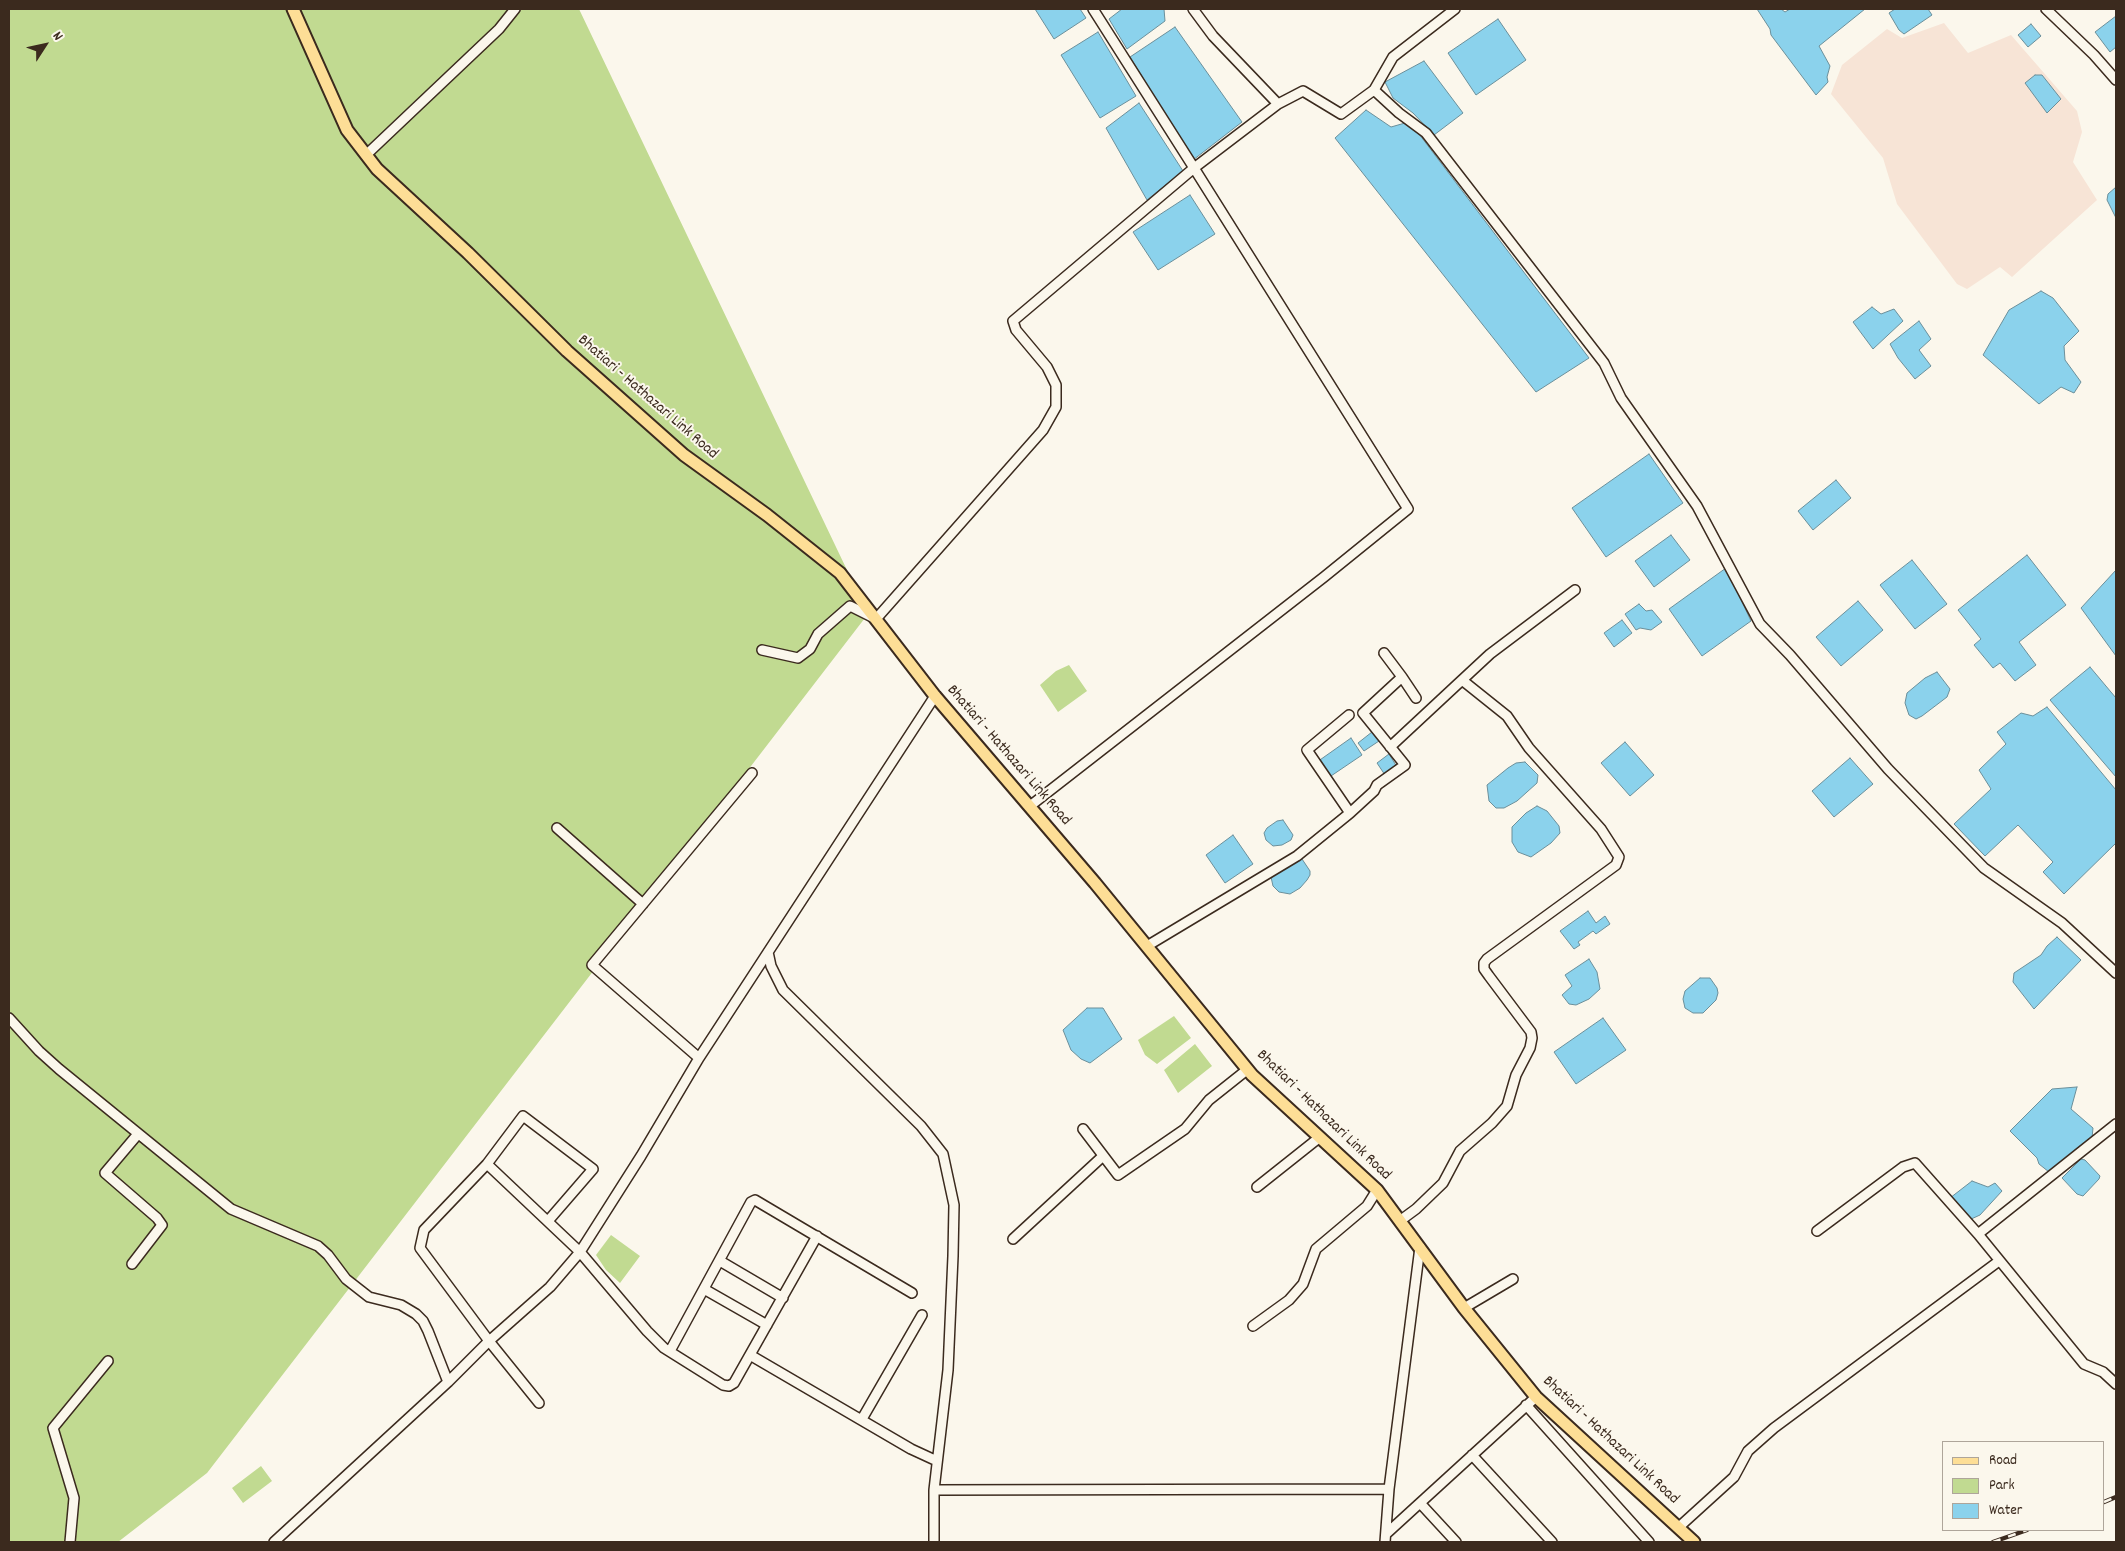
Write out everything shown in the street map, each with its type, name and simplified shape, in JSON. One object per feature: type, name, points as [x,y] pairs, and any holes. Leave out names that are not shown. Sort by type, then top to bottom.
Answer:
[{"type":"main road","name":"Bhatiari - Hathazari Link Road","points":[[293,9],[347,130],[377,169],[468,253],[567,351],[677,449],[768,515],[840,573],[935,696],[1030,806],[1248,1070],[1377,1190],[1401,1220],[1464,1308],[1536,1397],[1694,1542]]},
{"type":"street","points":[[366,155],[499,29],[515,9]]},
{"type":"street","points":[[1030,806],[1324,577],[1408,509],[1093,9]]},
{"type":"street","points":[[1193,9],[1213,36],[1278,104]]},
{"type":"street","points":[[762,650],[798,658],[810,649],[818,634],[850,606],[876,619],[1043,430],[1056,407],[1056,385],[1047,367],[1016,330],[1013,321],[1194,168],[1278,104],[1303,91],[1341,114],[1374,90],[1393,57],[1455,9]]},
{"type":"street","points":[[2046,9],[2116,80]]},
{"type":"street","points":[[1374,90],[1399,113],[1426,133],[1604,363],[1621,398],[1697,506],[1760,624],[1790,654],[1888,769],[1984,868],[2062,923],[2116,973]]},
{"type":"street","points":[[1390,747],[1490,654],[1575,590]]},
{"type":"street","points":[[1384,653],[1416,698]]},
{"type":"street","points":[[1147,946],[1297,856],[1350,813],[1374,791],[1377,785],[1405,765],[1363,713],[1402,678]]},
{"type":"street","points":[[1401,1220],[1416,1209],[1443,1183],[1460,1150],[1492,1123],[1507,1106],[1516,1075],[1530,1048],[1531,1032],[1484,969],[1484,963],[1616,865],[1619,857],[1601,829],[1529,748],[1507,716],[1462,680]]},
{"type":"street","points":[[274,1542],[448,1382],[489,1341],[550,1287],[580,1252],[642,1156],[699,1058],[935,696]]},
{"type":"street","points":[[1349,715],[1307,750],[1350,813]]},
{"type":"street","points":[[699,1058],[592,965],[752,773]]},
{"type":"street","points":[[557,828],[643,904]]},
{"type":"street","points":[[768,952],[771,966],[783,990],[921,1126],[943,1154],[954,1205],[954,1256],[948,1370],[934,1490],[934,1542]]},
{"type":"street","points":[[9,1018],[39,1052],[231,1209],[318,1246],[346,1279],[369,1297],[401,1305],[416,1314],[423,1321],[428,1331],[448,1382]]},
{"type":"street","points":[[1083,1129],[1118,1175],[1184,1129],[1209,1100],[1248,1070]]},
{"type":"street","points":[[539,1403],[489,1341],[420,1248],[424,1230],[487,1164],[523,1116],[593,1169],[548,1221]]},
{"type":"street","points":[[1978,1234],[2116,1124]]},
{"type":"street","points":[[132,1264],[162,1225],[157,1218],[105,1173],[138,1134]]},
{"type":"street","points":[[1257,1187],[1320,1138]]},
{"type":"street","points":[[1013,1239],[1103,1156]]},
{"type":"street","points":[[1817,1231],[1903,1167],[1915,1163],[1978,1234],[2084,1364],[2103,1372],[2116,1384]]},
{"type":"street","points":[[487,1164],[580,1252],[647,1331],[670,1351],[723,1385],[729,1386],[734,1383],[818,1236]]},
{"type":"street","points":[[1253,1326],[1290,1300],[1303,1284],[1316,1249],[1367,1206],[1377,1190]]},
{"type":"street","points":[[670,1351],[751,1202],[755,1200],[912,1292]]},
{"type":"street","points":[[1385,1538],[1389,1489],[1420,1247]]},
{"type":"street","points":[[1679,1528],[1734,1477],[1748,1451],[1774,1428],[1999,1260]]},
{"type":"street","points":[[720,1261],[783,1298]]},
{"type":"street","points":[[1464,1308],[1513,1279]]},
{"type":"street","points":[[704,1289],[767,1325]]},
{"type":"street","points":[[862,1419],[922,1315]]},
{"type":"street","points":[[750,1355],[911,1449],[937,1462]]},
{"type":"street","points":[[70,1542],[74,1498],[53,1428],[108,1361]]},
{"type":"street","points":[[1385,1538],[1420,1503],[1536,1397]]},
{"type":"street","points":[[1526,1405],[1649,1542]]},
{"type":"street","points":[[1472,1455],[1552,1542]]},
{"type":"street","points":[[934,1490],[1389,1489]]},
{"type":"street","points":[[1420,1503],[1456,1542]]},
{"type":"shaded area","points":[[1944,23],[1968,53],[2011,35],[2077,111],[2082,132],[2073,162],[2097,200],[2012,277],[2000,267],[1967,289],[1957,284],[1897,204],[1883,158],[1831,94],[1842,65],[1887,29],[1902,38]]},
{"type":"green space","points":[[9,9],[579,9],[868,614],[207,1473],[118,1542],[9,1542]]},
{"type":"green space","points":[[1069,665],[1087,691],[1058,712],[1040,685],[1056,671]]},
{"type":"green space","points":[[1174,1016],[1191,1038],[1157,1064],[1145,1055],[1138,1040]]},
{"type":"green space","points":[[1195,1044],[1212,1066],[1178,1093],[1164,1070]]},
{"type":"green space","points":[[611,1235],[640,1256],[620,1283],[606,1270],[596,1255]]},
{"type":"green space","points":[[261,1466],[272,1481],[243,1503],[232,1488]]},
{"type":"water","points":[[1035,9],[1080,9],[1086,18],[1054,39]]},
{"type":"water","points":[[1122,9],[1164,9],[1165,21],[1127,49],[1109,19]]},
{"type":"water","points":[[1757,9],[1781,9],[1785,12],[1790,9],[1865,9],[1819,46],[1830,66],[1827,77],[1828,82],[1816,95],[1771,35],[1770,29]]},
{"type":"water","points":[[1895,9],[1928,9],[1932,15],[1904,34],[1899,30],[1889,13]]},
{"type":"water","points":[[2116,16],[2116,47],[2110,52],[2095,32]]},
{"type":"water","points":[[1498,19],[1526,60],[1476,95],[1448,53]]},
{"type":"water","points":[[2031,24],[2041,36],[2028,47],[2018,35]]},
{"type":"water","points":[[1175,27],[1242,122],[1193,160],[1130,57]]},
{"type":"water","points":[[1098,32],[1136,96],[1100,118],[1061,55]]},
{"type":"water","points":[[1424,61],[1463,113],[1434,135],[1413,113],[1393,98],[1385,82]]},
{"type":"water","points":[[2035,75],[2042,75],[2061,99],[2047,113],[2025,83]]},
{"type":"water","points":[[1139,103],[1183,171],[1147,200],[1106,128]]},
{"type":"water","points":[[1366,110],[1391,127],[1405,123],[1419,134],[1589,358],[1536,392],[1335,138]]},
{"type":"water","points":[[2116,187],[2116,218],[2107,200],[2108,194]]},
{"type":"water","points":[[1190,195],[1215,234],[1158,270],[1133,232]]},
{"type":"water","points":[[2041,291],[2053,298],[2079,331],[2064,346],[2065,360],[2081,382],[2074,393],[2061,387],[2039,404],[1983,355],[2009,310]]},
{"type":"water","points":[[1872,307],[1881,314],[1894,309],[1903,321],[1873,349],[1853,322]]},
{"type":"water","points":[[1919,321],[1931,339],[1919,350],[1931,366],[1915,379],[1898,358],[1890,344]]},
{"type":"water","points":[[1649,454],[1683,503],[1606,557],[1572,508]]},
{"type":"water","points":[[1836,480],[1851,498],[1813,530],[1798,511]]},
{"type":"water","points":[[1671,535],[1690,560],[1654,587],[1635,561]]},
{"type":"water","points":[[2027,555],[2066,605],[2019,642],[2036,665],[2015,681],[2000,663],[1993,668],[1974,645],[1981,639],[1958,610]]},
{"type":"water","points":[[1912,560],[1947,604],[1915,629],[1880,585]]},
{"type":"water","points":[[1726,568],[1751,621],[1702,656],[1669,609]]},
{"type":"water","points":[[2116,570],[2116,656],[2081,608]]},
{"type":"water","points":[[1858,601],[1883,630],[1841,666],[1816,637]]},
{"type":"water","points":[[1639,604],[1646,611],[1652,610],[1662,622],[1651,630],[1640,628],[1636,630],[1625,614]]},
{"type":"water","points":[[1622,620],[1632,633],[1614,647],[1604,633]]},
{"type":"water","points":[[2090,667],[2116,698],[2116,777],[2050,700]]},
{"type":"water","points":[[1937,672],[1950,689],[1947,697],[1916,719],[1909,715],[1905,703],[1907,693],[1925,678]]},
{"type":"water","points":[[2047,707],[2116,790],[2116,843],[2064,894],[2043,872],[2053,862],[2018,825],[1985,856],[1954,824],[1991,789],[1979,770],[2006,744],[1997,732],[2021,713],[2033,716]]},
{"type":"water","points":[[1372,732],[1379,741],[1364,751],[1358,743]]},
{"type":"water","points":[[1351,738],[1362,755],[1328,778],[1317,762]]},
{"type":"water","points":[[1625,742],[1654,775],[1630,796],[1601,763]]},
{"type":"water","points":[[1389,754],[1397,767],[1385,775],[1377,763]]},
{"type":"water","points":[[1850,758],[1873,784],[1834,817],[1812,791]]},
{"type":"water","points":[[1525,762],[1538,775],[1537,783],[1517,801],[1504,808],[1496,808],[1489,801],[1487,785],[1516,763]]},
{"type":"water","points":[[1537,806],[1547,811],[1559,826],[1560,833],[1551,843],[1531,857],[1518,852],[1512,842],[1512,827],[1526,813]]},
{"type":"water","points":[[1283,820],[1293,835],[1291,840],[1282,845],[1273,846],[1266,840],[1264,833],[1267,828],[1277,821]]},
{"type":"water","points":[[1233,835],[1253,864],[1225,883],[1206,855]]},
{"type":"water","points":[[1302,859],[1310,871],[1307,880],[1300,888],[1290,894],[1279,892],[1273,886],[1271,877],[1295,860]]},
{"type":"water","points":[[1588,911],[1596,923],[1605,916],[1610,924],[1596,934],[1593,931],[1578,942],[1580,945],[1574,949],[1560,931]]},
{"type":"water","points":[[2057,937],[2081,960],[2034,1009],[2013,982],[2014,973],[2041,955]]},
{"type":"water","points":[[1589,959],[1597,972],[1600,989],[1589,999],[1576,1005],[1569,1004],[1562,995],[1572,986],[1565,975]]},
{"type":"water","points":[[1700,978],[1710,978],[1718,993],[1716,1000],[1703,1013],[1693,1013],[1685,1008],[1683,999],[1685,991]]},
{"type":"water","points":[[1087,1008],[1103,1008],[1122,1039],[1090,1063],[1081,1059],[1071,1050],[1063,1030]]},
{"type":"water","points":[[1603,1018],[1626,1050],[1576,1084],[1554,1052]]},
{"type":"water","points":[[2077,1087],[2071,1109],[2093,1128],[2092,1138],[2049,1172],[2039,1164],[2037,1158],[2010,1131],[2052,1089]]},
{"type":"water","points":[[2081,1159],[2085,1160],[2100,1176],[2083,1196],[2077,1194],[2062,1178]]},
{"type":"water","points":[[1972,1181],[1988,1187],[1995,1183],[2002,1191],[1980,1215],[1969,1220],[1950,1198]]},
{"type":"railway","points":[[2105,1502],[2116,1497]]},
{"type":"railway","points":[[1993,1542],[2024,1531]]}]
